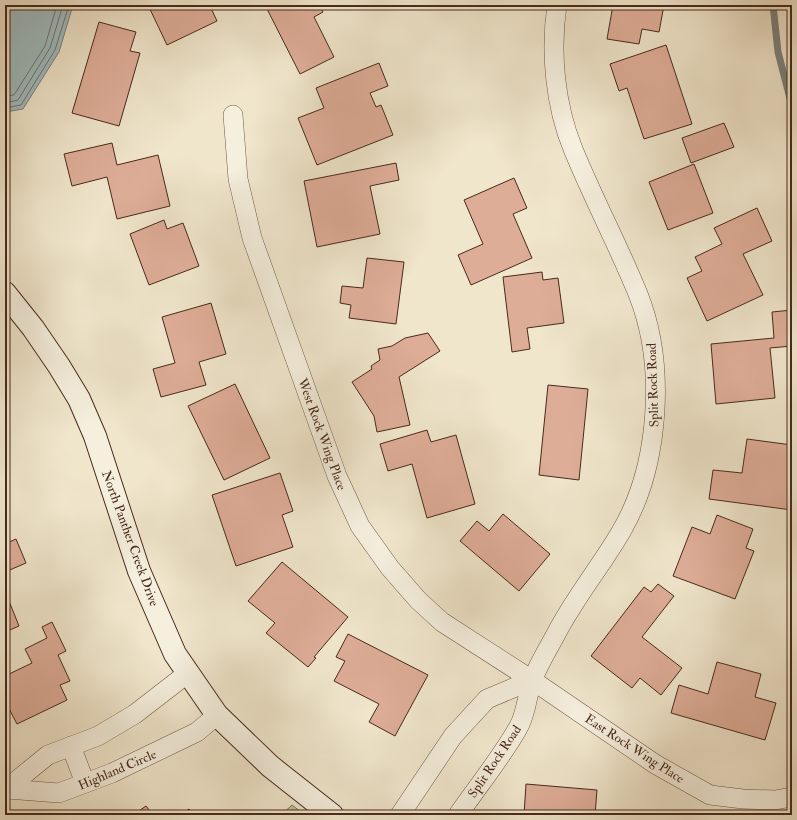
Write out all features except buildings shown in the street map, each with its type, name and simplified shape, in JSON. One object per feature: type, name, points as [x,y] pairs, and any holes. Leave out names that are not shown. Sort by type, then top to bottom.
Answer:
[{"type":"street","name":"Split Rock Road","points":[[458,815],[520,726],[532,680],[557,632],[623,529],[636,502],[646,476],[652,445],[655,414],[653,354],[648,325],[639,296],[573,148],[563,116],[555,60],[555,20],[557,5]]},
{"type":"street","name":"West Rock Wing Place","points":[[232,115],[238,179],[252,238],[337,476],[360,526],[394,573],[418,600],[442,622],[532,680]]},
{"type":"street","name":"North Panther Creek Drive","points":[[5,293],[37,334],[79,399],[95,436],[139,571],[175,654],[218,715],[270,766],[332,815]]},
{"type":"street","name":"Highland Circle","points":[[6,789],[48,755],[98,736],[135,714],[188,674]]},
{"type":"street","name":"East Rock Wing Place","points":[[532,680],[655,764],[710,795],[742,799],[774,800],[792,797]]},
{"type":"street","points":[[400,815],[453,736],[487,699],[532,680]]},
{"type":"street","name":"Highland Circle","points":[[6,789],[59,793],[112,773],[197,732],[218,715]]},
{"type":"street","points":[[71,746],[85,783]]},
{"type":"green space","points":[[292,805],[305,815],[281,815]]},
{"type":"water","points":[[5,5],[73,5],[59,52],[23,109],[5,112]]},
{"type":"waterway","points":[[773,5],[778,52],[792,106]]}]
